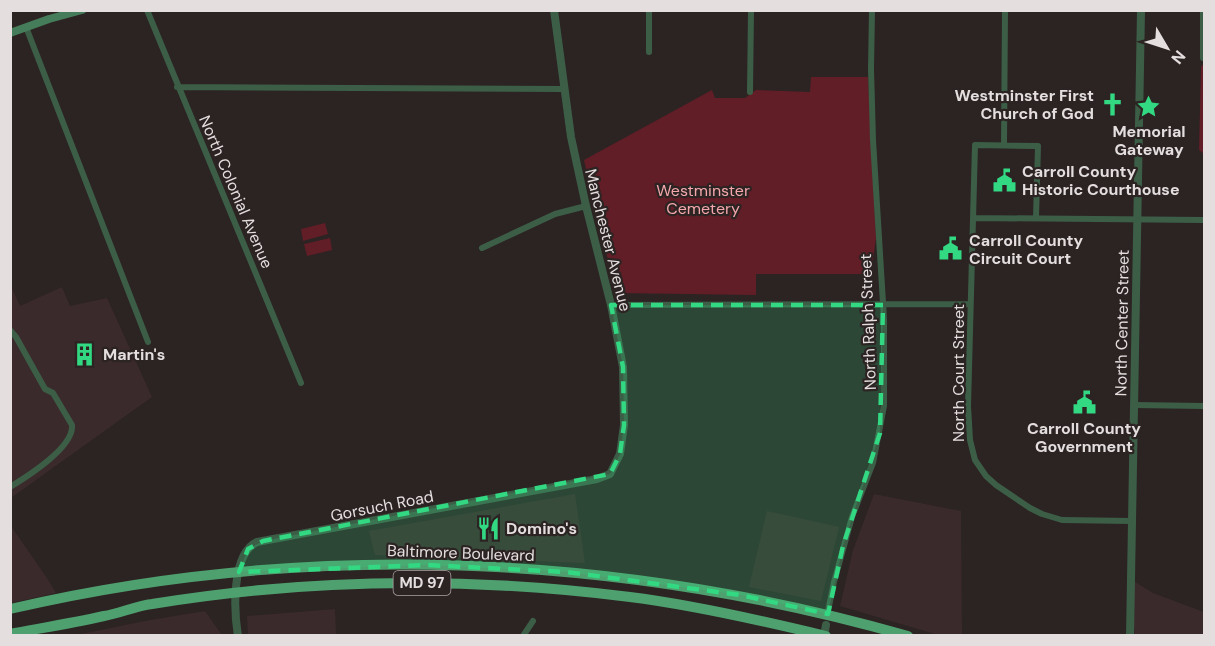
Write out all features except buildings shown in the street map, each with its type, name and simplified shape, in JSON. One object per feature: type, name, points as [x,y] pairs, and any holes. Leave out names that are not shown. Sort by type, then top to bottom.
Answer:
[{"type":"highway","name":"Baltimore Boulevard","points":[[10,609],[136,584],[239,572],[415,565],[480,566],[633,579],[721,592],[825,630]]},
{"type":"highway","name":"Baltimore Boulevard","points":[[10,634],[104,616],[150,604],[236,592],[402,583],[538,588],[652,600],[825,630],[908,636]]},
{"type":"main road","points":[[10,33],[82,10]]},
{"type":"street","name":"North Colonial Avenue","points":[[147,10],[301,383]]},
{"type":"street","name":"Manchester Avenue","points":[[554,10],[571,137],[611,305],[623,367],[624,425],[620,454],[610,474]]},
{"type":"street","points":[[649,10],[649,52]]},
{"type":"street","points":[[750,92],[751,10]]},
{"type":"street","name":"North Ralph Street","points":[[825,630],[843,546],[873,463],[884,406],[883,305],[873,140],[872,10]]},
{"type":"street","points":[[1005,10],[1004,146],[1038,146],[1036,218]]},
{"type":"street","name":"North Center Street","points":[[1130,636],[1141,10]]},
{"type":"street","points":[[1203,10],[1203,58]]},
{"type":"street","points":[[26,27],[147,342]]},
{"type":"street","points":[[177,87],[564,89]]},
{"type":"street","name":"North Court Street","points":[[1004,146],[975,145],[968,420],[971,451],[986,476],[1005,492],[1042,514],[1062,520],[1131,521]]},
{"type":"street","points":[[482,248],[555,214],[586,206]]},
{"type":"street","points":[[973,218],[1204,220]]},
{"type":"street","points":[[611,305],[970,304]]},
{"type":"street","points":[[10,330],[45,389],[53,393],[72,425],[69,441],[33,472],[10,487]]},
{"type":"street","points":[[1134,405],[1204,406]]},
{"type":"street","name":"Gorsuch Road","points":[[238,636],[234,607],[236,592],[239,572],[251,545],[597,479],[610,474]]},
{"type":"street","points":[[523,636],[533,621]]},
{"type":"highlighted area","points":[[611,305],[883,305],[880,433],[843,546],[828,614],[740,595],[567,572],[426,565],[239,572],[248,549],[263,541],[610,474],[620,454],[624,425],[623,367]]},
{"type":"shaded area","points":[[10,284],[20,306],[62,287],[70,306],[107,298],[152,397],[11,498]]},
{"type":"shaded area","points":[[575,494],[585,563],[375,555],[369,531]]},
{"type":"shaded area","points":[[874,494],[961,511],[962,635],[938,635],[840,606],[853,550]]},
{"type":"shaded area","points":[[767,511],[839,527],[821,601],[749,587]]},
{"type":"shaded area","points":[[11,526],[47,578],[56,593],[11,603]]},
{"type":"shaded area","points":[[1132,580],[1153,593],[1204,612],[1204,635],[1135,635],[1130,598]]},
{"type":"shaded area","points":[[335,609],[336,635],[248,635],[247,616]]},
{"type":"shaded area","points":[[205,611],[222,635],[76,635],[150,620]]},
{"type":"green space","points":[[1204,63],[1204,154],[1199,150],[1201,67]]},
{"type":"green space","name":"Westminster Cemetery","points":[[811,77],[868,77],[876,238],[871,274],[756,274],[756,295],[616,293],[584,160],[712,90],[715,98],[745,98],[756,90],[810,92]]},
{"type":"green space","points":[[325,223],[328,234],[303,241],[301,229]]},
{"type":"green space","points":[[330,238],[332,250],[307,256],[304,244]]},
{"type":"place","name":"Westminster First Church of God","points":[[1112,104]]},
{"type":"place","name":"Memorial Gateway","points":[[1149,106]]},
{"type":"place","name":"Carroll County Historic Courthouse","points":[[1004,180]]},
{"type":"place","name":"Carroll County Circuit Court","points":[[951,249]]},
{"type":"place","name":"Martin's","points":[[85,354]]},
{"type":"place","name":"Carroll County Government","points":[[1084,403]]},
{"type":"place","name":"Domino's","points":[[488,528]]}]
